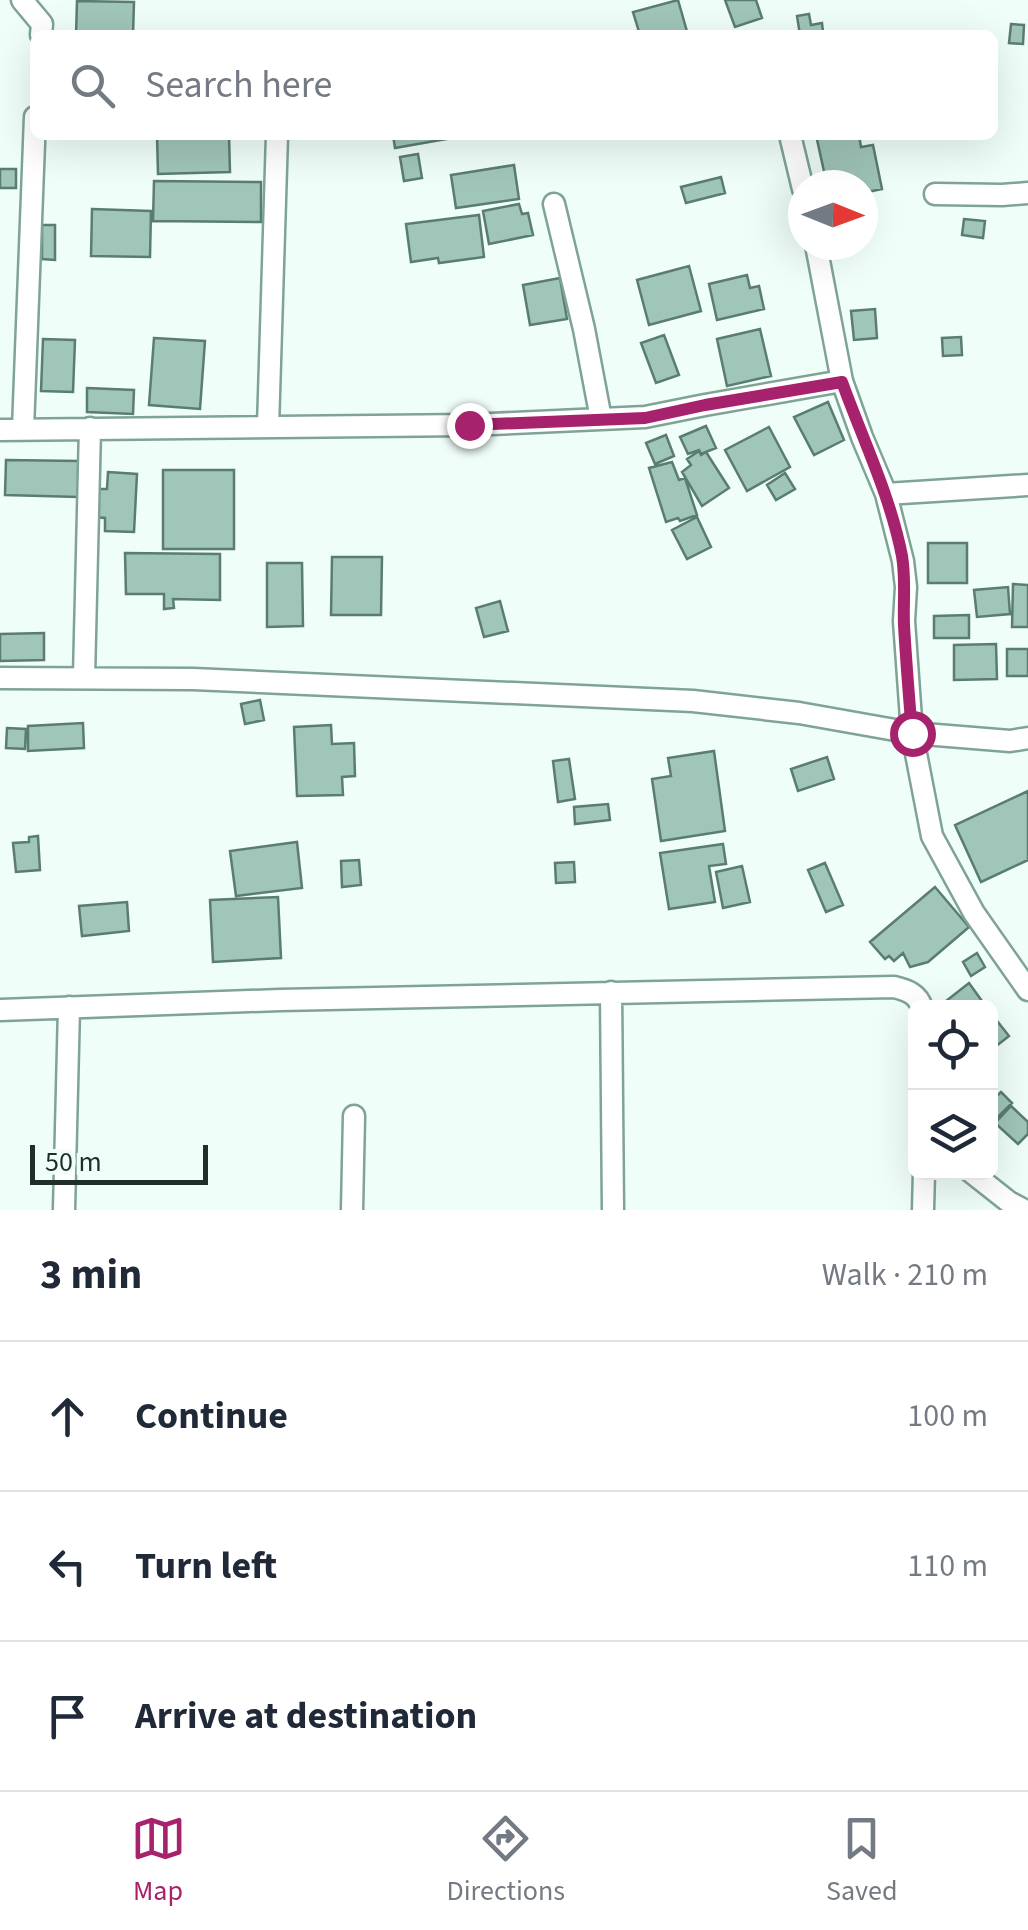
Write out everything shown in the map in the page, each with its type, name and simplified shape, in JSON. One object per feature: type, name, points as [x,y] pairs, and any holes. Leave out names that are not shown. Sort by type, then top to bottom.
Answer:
[{"type":"street","points":[[22,0],[42,24],[41,30]]},
{"type":"street","points":[[23,429],[34,140]]},
{"type":"street","points":[[268,426],[278,140]]},
{"type":"street","points":[[791,140],[798,170]]},
{"type":"street","points":[[934,194],[1028,193]]},
{"type":"street","points":[[554,204],[601,420]]},
{"type":"street","points":[[818,260],[842,382],[886,494],[902,561],[912,733],[932,836],[974,913],[1028,990]]},
{"type":"street","points":[[0,430],[469,425],[645,418],[842,382]]},
{"type":"street","points":[[84,677],[90,428]]},
{"type":"street","points":[[886,494],[1028,485]]},
{"type":"street","points":[[0,678],[321,683],[693,701],[799,713],[912,733],[1010,741],[1028,738]]},
{"type":"street","points":[[0,1010],[894,987],[908,990],[919,1000]]},
{"type":"street","points":[[611,992],[613,1210]]},
{"type":"street","points":[[64,1210],[69,1007]]},
{"type":"street","points":[[352,1210],[354,1116]]},
{"type":"street","points":[[923,1210],[924,1180]]},
{"type":"street","points":[[982,1180],[1024,1210]]},
{"type":"building","points":[[678,0],[687,30],[638,30],[633,12]]},
{"type":"building","points":[[725,0],[756,0],[762,18],[735,27]]},
{"type":"building","points":[[77,1],[134,2],[133,30],[76,30]]},
{"type":"building","points":[[809,14],[811,25],[822,23],[823,30],[799,30],[797,16]]},
{"type":"building","points":[[1011,24],[1024,25],[1023,44],[1009,43]]},
{"type":"building","points":[[157,140],[229,140],[230,172],[158,174]]},
{"type":"building","points":[[394,140],[441,140],[395,148]]},
{"type":"building","points":[[817,140],[860,140],[861,147],[873,145],[882,189],[878,190],[878,170],[824,170]]},
{"type":"building","points":[[418,154],[422,178],[404,181],[400,157]]},
{"type":"building","points":[[514,165],[519,199],[456,208],[451,175]]},
{"type":"building","points":[[0,169],[16,169],[16,188],[0,188]]},
{"type":"building","points":[[721,177],[725,193],[686,203],[681,187]]},
{"type":"building","points":[[154,181],[261,182],[261,222],[153,221]]},
{"type":"building","points":[[519,204],[522,214],[528,213],[533,235],[489,244],[483,211]]},
{"type":"building","points":[[92,209],[151,211],[150,257],[91,256]]},
{"type":"building","points":[[479,215],[484,257],[411,262],[406,224]]},
{"type":"building","points":[[964,219],[985,221],[983,238],[962,235]]},
{"type":"building","points":[[42,225],[55,225],[55,260],[42,259]]},
{"type":"building","points":[[689,266],[701,311],[649,325],[637,280]]},
{"type":"building","points":[[747,275],[750,288],[759,286],[764,309],[717,320],[709,284]]},
{"type":"building","points":[[560,278],[567,319],[530,325],[523,285]]},
{"type":"building","points":[[875,309],[877,338],[854,340],[851,311]]},
{"type":"building","points":[[760,329],[771,376],[727,386],[717,339]]},
{"type":"building","points":[[664,335],[679,375],[656,383],[641,343]]},
{"type":"building","points":[[961,337],[962,355],[943,356],[942,338]]},
{"type":"building","points":[[154,338],[205,341],[200,409],[149,405]]},
{"type":"building","points":[[43,339],[75,340],[73,392],[41,391]]},
{"type":"building","points":[[87,388],[134,390],[133,414],[87,412]]},
{"type":"building","points":[[828,402],[844,440],[814,455],[794,417]]},
{"type":"building","points":[[706,426],[716,448],[688,454],[680,437]]},
{"type":"building","points":[[769,427],[790,467],[747,491],[725,450]]},
{"type":"building","points":[[666,435],[674,456],[655,464],[646,443]]},
{"type":"building","points":[[699,451],[701,455],[706,452],[729,488],[702,506],[682,472],[691,465],[687,459]]},
{"type":"building","points":[[6,460],[79,461],[78,497],[5,495]]},
{"type":"building","points":[[672,462],[679,480],[685,478],[697,515],[666,522],[649,468]]},
{"type":"building","points":[[163,470],[234,470],[234,549],[163,549]]},
{"type":"building","points":[[108,472],[137,474],[134,532],[105,531],[105,518],[94,517],[96,489],[107,489]]},
{"type":"building","points":[[785,473],[795,489],[776,500],[767,485]]},
{"type":"building","points":[[697,517],[711,547],[687,559],[672,530]]},
{"type":"building","points":[[928,543],[967,543],[967,583],[928,583]]},
{"type":"building","points":[[125,553],[220,554],[220,600],[173,599],[174,608],[164,609],[164,594],[126,594]]},
{"type":"building","points":[[332,557],[382,557],[381,615],[331,615]]},
{"type":"building","points":[[267,563],[302,563],[303,626],[267,627]]},
{"type":"building","points":[[1013,584],[1028,585],[1028,627],[1012,627]]},
{"type":"building","points":[[1008,587],[1010,614],[977,617],[974,590]]},
{"type":"building","points":[[500,601],[508,631],[484,637],[476,608]]},
{"type":"building","points":[[969,615],[969,638],[934,638],[934,616]]},
{"type":"building","points":[[44,633],[44,660],[0,661],[0,634]]},
{"type":"building","points":[[996,644],[997,679],[954,680],[954,645]]},
{"type":"building","points":[[1007,649],[1028,649],[1028,676],[1007,676]]},
{"type":"building","points":[[260,700],[264,720],[245,724],[241,704]]},
{"type":"building","points":[[83,723],[84,748],[28,751],[28,726]]},
{"type":"building","points":[[331,725],[332,744],[354,743],[355,776],[342,777],[343,795],[297,796],[294,727]]},
{"type":"building","points":[[7,728],[26,729],[25,749],[6,748]]},
{"type":"building","points":[[714,751],[725,831],[661,841],[652,779],[671,776],[668,758]]},
{"type":"building","points":[[827,757],[834,779],[798,791],[791,769]]},
{"type":"building","points":[[569,759],[575,799],[558,802],[553,761]]},
{"type":"building","points":[[1028,791],[1028,860],[981,882],[955,825]]},
{"type":"building","points":[[608,804],[610,820],[575,824],[574,807]]},
{"type":"building","points":[[38,836],[40,870],[16,872],[13,843],[29,842],[29,837]]},
{"type":"building","points":[[297,842],[302,888],[236,896],[230,851]]},
{"type":"building","points":[[723,844],[726,864],[709,866],[715,902],[669,909],[660,853]]},
{"type":"building","points":[[359,860],[361,885],[342,887],[341,861]]},
{"type":"building","points":[[574,862],[575,882],[556,883],[555,863]]},
{"type":"building","points":[[825,863],[843,905],[826,912],[808,870]]},
{"type":"building","points":[[742,866],[750,902],[723,908],[716,872]]},
{"type":"building","points":[[935,887],[969,927],[928,962],[910,967],[903,953],[894,961],[889,956],[885,959],[870,942]]},
{"type":"building","points":[[278,897],[281,958],[213,962],[210,900]]},
{"type":"building","points":[[127,902],[129,931],[82,936],[79,906]]},
{"type":"building","points":[[977,953],[985,967],[971,976],[963,962]]},
{"type":"building","points":[[969,983],[981,1000],[947,1000]]},
{"type":"building","points":[[998,1022],[1009,1036],[998,1045]]},
{"type":"building","points":[[1001,1092],[1012,1103],[998,1117]]},
{"type":"building","points":[[1011,1106],[1028,1122],[1028,1134],[1018,1144],[998,1126],[998,1120]]},
{"type":"route","points":[[469,425],[645,418],[842,382],[886,494],[902,561],[912,733]]}]
